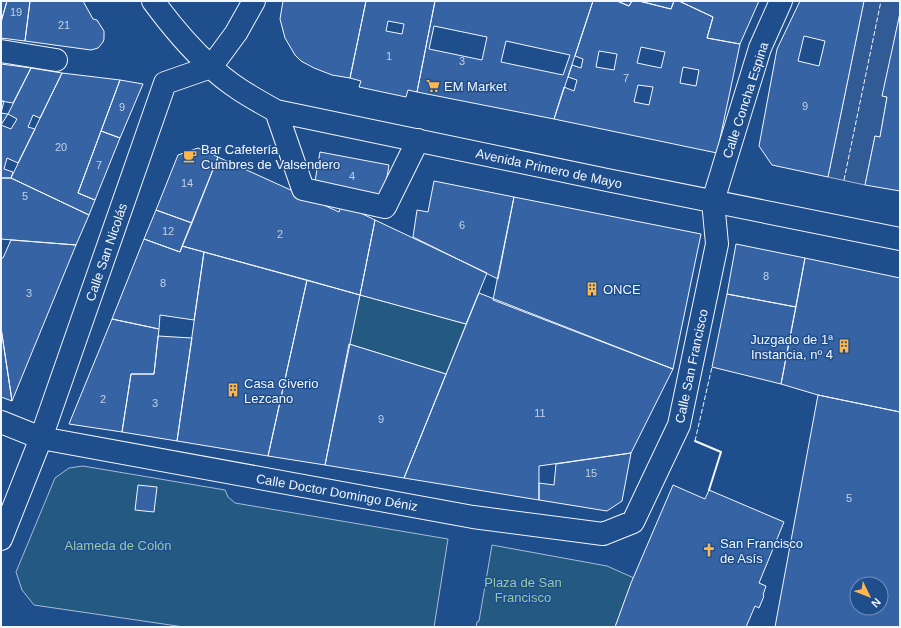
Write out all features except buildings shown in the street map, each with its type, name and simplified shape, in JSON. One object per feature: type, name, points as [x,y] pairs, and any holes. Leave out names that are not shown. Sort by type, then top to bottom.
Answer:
[{"type":"street","name":"Avenida Primero de Mayo","points":[[153,1],[178,33],[210,67],[242,91],[276,111],[900,239]]},
{"type":"street","points":[[210,67],[236,33],[254,1]]},
{"type":"street","name":"Calle Concha Espina","points":[[713,201],[760,48],[781,1]]},
{"type":"street","points":[[1,51],[56,60]]},
{"type":"street","name":"Calle San Nicolás","points":[[1,539],[40,438],[165,83],[210,67]]},
{"type":"street","points":[[276,111],[303,189],[385,207],[418,140]]},
{"type":"street","name":"Calle San Francisco","points":[[633,522],[679,425],[717,244],[713,201]]},
{"type":"street","name":"Calle Doctor Domingo Déniz","points":[[1,422],[40,438],[473,517],[603,534],[633,522]]},
{"type":"green space","points":[[360,295],[466,324],[446,374],[349,344]]},
{"type":"green space","name":"Alameda de Colón","points":[[83,466],[225,490],[228,497],[235,503],[448,539],[434,627],[184,627],[34,605],[22,590],[16,572],[55,478],[69,468]]},
{"type":"green space","name":"Plaza de San Francisco","points":[[492,545],[607,566],[634,578],[615,627],[476,627],[477,622],[479,621]]},
{"type":"shaded area","points":[[864,1],[900,1],[900,13],[883,96],[887,97],[880,137],[875,136],[865,185],[828,177]]},
{"type":"fence","points":[[844,180],[881,1]]},
{"type":"fence","points":[[695,441],[712,367]]},
{"type":"wall","points":[[695,441],[721,452],[709,490]]},
{"type":"place","name":"EM Market","points":[[433,86]]},
{"type":"place","name":"Bar Cafetería Cumbres de Valsendero","points":[[190,156]]},
{"type":"place","name":"ONCE","points":[[592,289]]},
{"type":"place","name":"Juzgado de 1ª Instancia, nº 4","points":[[844,346]]},
{"type":"place","name":"Casa Civerio Lezcano","points":[[233,390]]},
{"type":"place","name":"San Francisco de Asís","points":[[709,550]]}]
